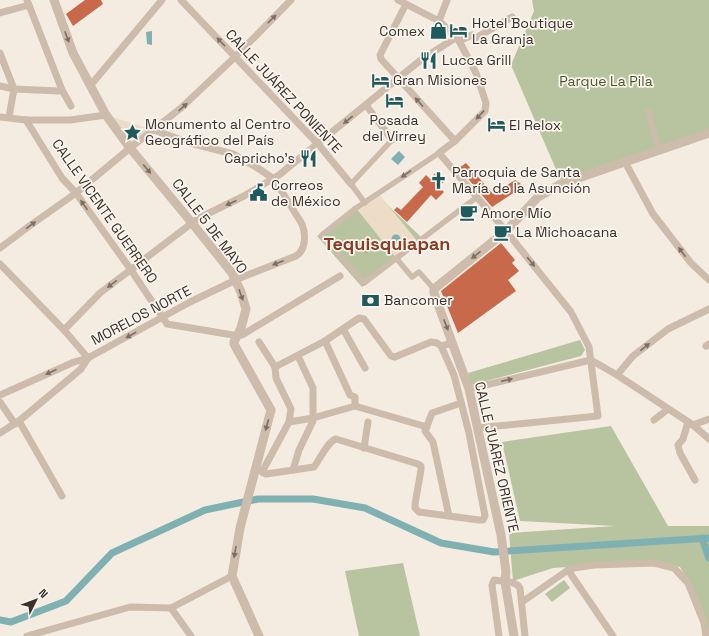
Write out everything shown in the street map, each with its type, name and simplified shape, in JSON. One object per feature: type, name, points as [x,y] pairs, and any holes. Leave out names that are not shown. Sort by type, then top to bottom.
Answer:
[{"type":"street","name":"CALLE 5 DE MAYO","points":[[54,0],[73,53],[106,115],[130,148],[232,273],[241,292],[246,309],[241,328],[234,344],[271,410],[240,528],[232,576]]},
{"type":"street","points":[[90,86],[162,0]]},
{"type":"street","name":"CALLE JUÁREZ PONIENTE","points":[[181,0],[318,144],[351,184],[364,203]]},
{"type":"street","points":[[0,248],[28,226],[76,194],[130,148],[181,108],[235,57],[291,0]]},
{"type":"street","points":[[398,0],[439,22],[458,39],[476,73],[486,107],[485,110],[455,141],[364,203],[322,235],[364,283],[477,197]]},
{"type":"street","points":[[439,22],[447,0]]},
{"type":"street","points":[[0,13],[28,2],[62,90],[71,106]]},
{"type":"street","points":[[406,4],[380,57],[397,79],[455,141]]},
{"type":"street","points":[[64,330],[100,293],[192,223],[274,179],[422,59],[458,39],[472,35],[474,39],[512,16]]},
{"type":"street","points":[[0,54],[14,89],[9,118]]},
{"type":"street","points":[[0,86],[14,89],[62,90]]},
{"type":"street","points":[[351,184],[392,140],[366,105]]},
{"type":"street","points":[[648,112],[660,150]]},
{"type":"street","points":[[0,117],[26,120],[70,120],[106,115]]},
{"type":"street","name":"CALLE VICENTE GUERRERO","points":[[26,120],[62,178],[76,194],[163,317]]},
{"type":"street","points":[[154,130],[190,143],[233,154],[274,179]]},
{"type":"street","points":[[396,258],[412,277],[419,272],[434,289],[506,231],[538,197],[561,184],[709,134]]},
{"type":"street","points":[[439,153],[506,231],[571,312],[589,347],[591,360],[598,416],[477,428]]},
{"type":"street","points":[[625,162],[653,214],[691,263],[709,280]]},
{"type":"street","name":"MORELOS NORTE","points":[[0,433],[17,422],[81,369],[88,358],[235,280],[299,254],[302,250],[304,240],[304,229],[274,179]]},
{"type":"street","points":[[0,264],[64,330],[88,358],[74,362],[0,395]]},
{"type":"street","points":[[163,317],[167,324],[171,325],[237,335],[246,333],[340,276]]},
{"type":"street","name":"CALLE JUÁREZ ORIENTE","points":[[434,289],[434,293],[469,389],[501,535],[505,577],[514,636]]},
{"type":"street","points":[[617,375],[633,356],[668,329],[709,309]]},
{"type":"street","points":[[259,342],[275,367],[276,378],[291,409],[289,422],[262,472],[266,474],[314,467],[332,440],[336,439],[421,466],[415,504],[415,508],[419,512],[483,520],[484,516],[469,433],[462,404],[454,375],[441,346],[437,343],[430,342],[395,357],[391,356],[364,318],[359,318],[325,341],[275,367]]},
{"type":"street","points":[[343,329],[365,368]]},
{"type":"street","points":[[325,341],[350,395],[354,397],[355,406]]},
{"type":"street","points":[[441,346],[453,342]]},
{"type":"street","points":[[294,470],[299,450],[313,418],[313,388],[298,356]]},
{"type":"street","points":[[469,389],[591,360],[617,375],[668,409],[709,439]]},
{"type":"street","points":[[0,402],[17,422],[62,496]]},
{"type":"street","points":[[426,429],[432,413],[462,404]]},
{"type":"street","points":[[289,422],[313,418],[355,406],[426,429],[433,442],[449,516]]},
{"type":"street","points":[[654,420],[668,409]]},
{"type":"street","points":[[690,424],[709,419]]},
{"type":"street","points":[[364,448],[368,422]]},
{"type":"street","points":[[690,424],[683,439],[678,445],[680,453],[695,480]]},
{"type":"street","points":[[522,602],[568,570],[574,568],[594,565],[654,563],[674,568],[688,583],[704,622],[706,636]]},
{"type":"street","points":[[568,570],[613,636]]},
{"type":"street","points":[[26,636],[130,607],[171,608],[232,576],[259,636]]},
{"type":"street","points":[[499,636],[492,585],[494,580],[505,577],[517,584],[520,588],[525,636]]},
{"type":"street","points":[[171,608],[191,636]]},
{"type":"green space","name":"Parque La Pila","points":[[532,0],[709,0],[709,131],[561,181],[511,65],[534,11]]},
{"type":"green space","points":[[377,195],[421,237],[362,287],[317,236]]},
{"type":"green space","points":[[580,340],[585,350],[581,356],[471,385],[468,373]]},
{"type":"green space","points":[[611,426],[668,526],[709,526],[709,636],[705,617],[694,592],[680,567],[657,561],[553,568],[513,581],[509,533],[615,526],[520,521],[502,442]]},
{"type":"green space","points":[[403,563],[420,636],[359,636],[345,571]]},
{"type":"green space","points":[[564,580],[570,588],[552,602],[545,594]]},
{"type":"shaded area","points":[[106,115],[154,130],[130,148]]},
{"type":"shaded area","points":[[378,193],[418,242],[396,258],[356,208]]},
{"type":"water","points":[[152,31],[152,45],[147,44],[146,32]]},
{"type":"water","points":[[399,151],[405,157],[398,165],[391,159]]},
{"type":"water","points":[[394,235],[398,235],[400,239],[398,243],[394,243],[392,241],[392,237]]},
{"type":"building","points":[[85,0],[101,0],[103,4],[73,26],[66,14]]},
{"type":"building","points":[[466,163],[493,194],[515,180],[524,186],[492,207],[459,168]]},
{"type":"building","points":[[436,172],[445,180],[439,187],[444,192],[436,200],[431,195],[407,222],[394,210],[397,207],[401,210],[423,187],[419,183],[426,175],[430,179]]},
{"type":"building","points":[[540,226],[543,227],[543,233],[540,234],[537,233],[536,230],[537,227]]},
{"type":"building","points":[[366,243],[371,248],[366,253],[361,248]]},
{"type":"building","points":[[501,243],[515,260],[512,263],[519,271],[508,280],[516,291],[458,333],[441,291]]},
{"type":"waterway","points":[[0,620],[11,622],[66,601],[112,553],[205,510],[258,499],[313,499],[365,508],[441,543],[494,552],[709,538]]},
{"type":"waterway","points":[[702,538],[709,558]]},
{"type":"place","name":"Comex","points":[[438,31]]},
{"type":"place","name":"Hotel Boutique La Granja","points":[[459,31]]},
{"type":"place","name":"Lucca Grill","points":[[429,60]]},
{"type":"place","name":"Gran Misiones","points":[[380,80]]},
{"type":"place","name":"Posada del Virrey","points":[[394,100]]},
{"type":"place","name":"El Relox","points":[[496,125]]},
{"type":"place","name":"Monumento al Centro Geográfico del País","points":[[132,132]]},
{"type":"place","name":"Capricho's","points":[[308,158]]},
{"type":"place","name":"Parroquia de Santa María de la Asunción","points":[[439,180]]},
{"type":"place","name":"Correos de México","points":[[258,193]]},
{"type":"place","name":"Amore Mío","points":[[468,213]]},
{"type":"place","name":"La Michoacana","points":[[503,232]]},
{"type":"place","name":"Bancomer","points":[[371,300]]},
{"type":"district","name":"Tequisquiapan","points":[[387,243]]}]
